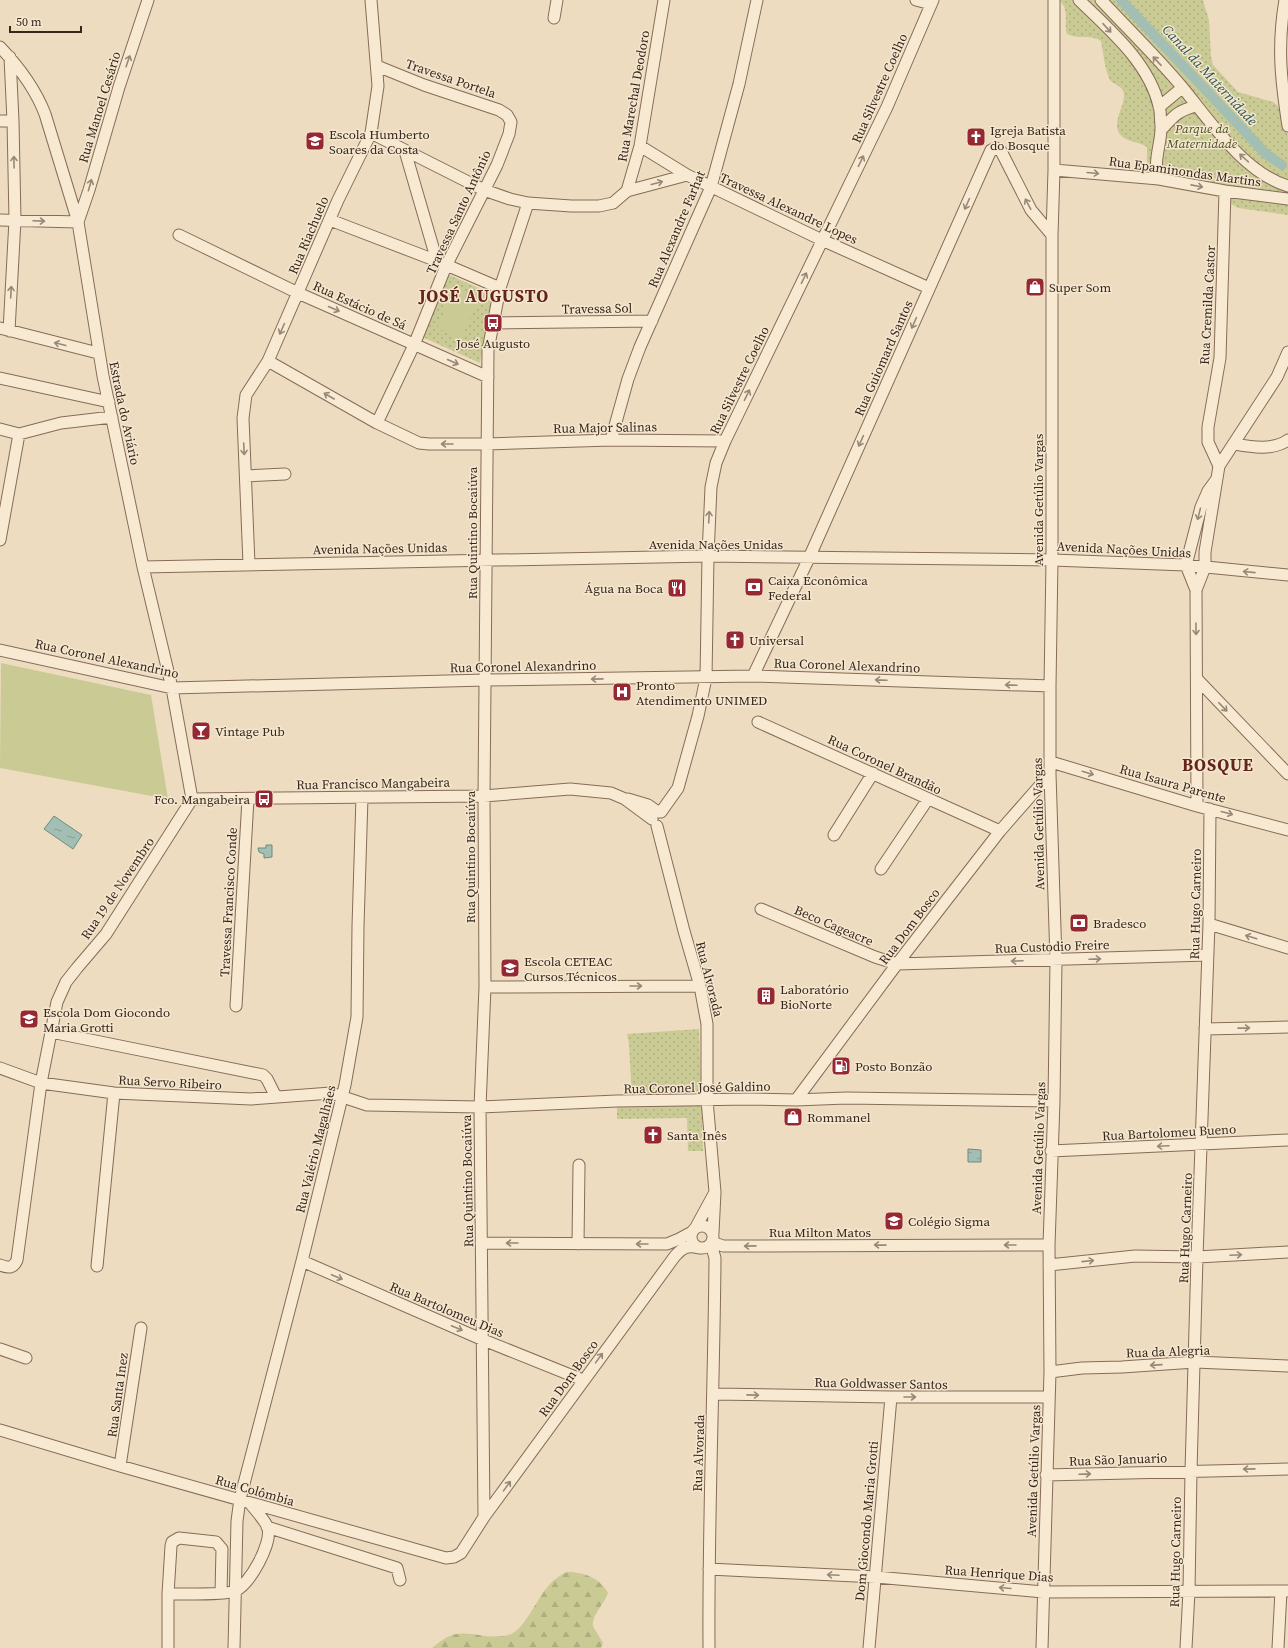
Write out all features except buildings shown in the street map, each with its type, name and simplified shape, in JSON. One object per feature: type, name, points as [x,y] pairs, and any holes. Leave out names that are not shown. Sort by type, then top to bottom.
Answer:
[{"type":"street","name":"Rua Manoel Cesário","points":[[78,222],[89,190],[118,87],[148,0]]},
{"type":"street","name":"Rua Riachuelo","points":[[249,564],[243,418],[246,395],[268,361],[330,220],[371,133],[378,86],[370,0]]},
{"type":"street","points":[[554,18],[557,0]]},
{"type":"street","name":"Rua Marechal Deodoro","points":[[628,191],[640,146],[664,0]]},
{"type":"street","name":"Rua Alexandre Farhat","points":[[611,440],[628,380],[640,347],[711,187],[740,84],[757,0]]},
{"type":"street","points":[[916,0],[932,2]]},
{"type":"street","name":"Avenida Getúlio Vargas","points":[[1042,1648],[1050,1372],[1049,1245],[1051,1151],[1054,1101],[1056,960],[1050,774],[1054,0]]},
{"type":"street","points":[[1079,0],[1136,59],[1151,83],[1159,107],[1161,130],[1156,165],[1159,179]]},
{"type":"street","points":[[1101,0],[1182,88],[1196,106],[1242,157],[1266,176],[1288,186]]},
{"type":"street","points":[[1285,0],[1280,47],[1281,80],[1288,126]]},
{"type":"street","name":"Rua Silvestre Coelho","points":[[659,819],[678,788],[698,716],[706,678],[711,487],[716,463],[725,441],[887,107],[932,2]]},
{"type":"street","name":"Estrada do Aviário","points":[[0,47],[10,57],[30,83],[38,98],[45,114],[78,222],[98,353],[143,567],[172,688],[192,800]]},
{"type":"street","points":[[10,57],[15,220],[4,330],[98,353]]},
{"type":"street","name":"Travessa Portela","points":[[377,66],[424,85],[499,110],[507,115],[512,122]]},
{"type":"street","points":[[1159,107],[1182,88]]},
{"type":"street","points":[[1161,130],[1172,117],[1183,109],[1196,106]]},
{"type":"street","points":[[0,121],[13,121]]},
{"type":"street","name":"Travessa Santo Antônio","points":[[377,423],[414,345],[442,264],[497,164],[512,122]]},
{"type":"street","points":[[371,133],[484,190],[528,203],[599,206],[613,202],[628,191],[687,175]]},
{"type":"street","name":"Travessa Alexandre Lopes","points":[[640,146],[687,175],[711,187],[822,240],[929,288]]},
{"type":"street","name":"Rua Guiomard Santos","points":[[753,676],[808,558],[990,152],[993,149],[998,149],[1001,151],[1031,210],[1052,236]]},
{"type":"street","points":[[405,151],[442,264]]},
{"type":"street","name":"Rua Epaminondas Martins","points":[[1054,170],[1159,179],[1225,191],[1288,199]]},
{"type":"street","name":"Rua Cremilda Castor","points":[[1219,466],[1208,442],[1208,428],[1220,358],[1225,191]]},
{"type":"street","name":"Rua Quintino Bocaiúva","points":[[484,1517],[481,1339],[480,1107],[485,986],[484,796],[488,350],[500,288],[528,203]]},
{"type":"street","points":[[0,220],[78,222]]},
{"type":"street","points":[[330,220],[500,288]]},
{"type":"street","name":"Rua Estácio de Sá","points":[[179,235],[298,293],[488,377]]},
{"type":"street","name":"Travessa Sol","points":[[493,323],[652,321]]},
{"type":"street","points":[[1196,590],[1205,568],[1205,552],[1219,466],[1277,377],[1288,352]]},
{"type":"street","name":"Rua Major Salinas","points":[[268,361],[377,423],[419,443],[486,444],[611,440],[725,441]]},
{"type":"street","points":[[0,378],[109,402]]},
{"type":"street","points":[[0,429],[19,434],[61,423],[112,417]]},
{"type":"street","points":[[0,540],[19,434]]},
{"type":"street","points":[[1234,444],[1255,447],[1283,444],[1288,440]]},
{"type":"street","points":[[246,476],[285,474]]},
{"type":"street","points":[[1197,806],[1196,590],[1186,565],[1201,507],[1208,491],[1216,480]]},
{"type":"street","name":"Avenida Nações Unidas","points":[[143,567],[708,556],[1052,560],[1186,565],[1288,576]]},
{"type":"street","name":"Rua Coronel Alexandrino","points":[[0,650],[172,688],[486,680],[706,678],[753,676],[1050,686]]},
{"type":"street","points":[[1196,679],[1288,774]]},
{"type":"street","name":"Rua Coronel Brandão","points":[[758,722],[1000,830]]},
{"type":"street","name":"Rua Isaura Parente","points":[[1051,762],[1197,806],[1288,830]]},
{"type":"street","points":[[834,835],[873,773]]},
{"type":"street","name":"Rua Dom Bosco","points":[[796,1100],[1000,830],[1050,774]]},
{"type":"street","name":"Rua Francisco Mangabeira","points":[[192,800],[484,796],[570,788],[611,793],[625,799],[659,819]]},
{"type":"street","name":"Rua Valério Magalhães","points":[[234,1648],[237,1521],[245,1501],[345,1086],[357,1017],[362,797]]},
{"type":"street","name":"Travessa Francisco Conde","points":[[236,1006],[248,799]]},
{"type":"street","points":[[881,869],[928,799]]},
{"type":"street","name":"Rua 19 de Novembro","points":[[4,1266],[12,1266],[17,1260],[41,1083],[57,1002],[66,982],[106,934],[192,800]]},
{"type":"street","name":"Rua Hugo Carneiro","points":[[1186,1648],[1189,1591],[1197,1257],[1209,924],[1210,809]]},
{"type":"street","name":"Rua Alvorada","points":[[659,819],[663,848],[684,931],[700,986],[707,1024],[707,1100],[715,1192],[708,1243]]},
{"type":"street","name":"Beco Cageacre","points":[[761,909],[875,957],[898,964]]},
{"type":"street","points":[[1209,924],[1288,948]]},
{"type":"street","name":"Rua Custodio Freire","points":[[898,964],[1208,955]]},
{"type":"street","points":[[485,986],[700,986]]},
{"type":"street","points":[[1205,1029],[1288,1027]]},
{"type":"street","points":[[51,1032],[263,1075],[267,1079],[276,1097]]},
{"type":"street","name":"Rua Servo Ribeiro","points":[[0,1068],[41,1083],[114,1093],[251,1099],[331,1093],[342,1096]]},
{"type":"street","points":[[97,1266],[114,1093]]},
{"type":"street","name":"Rua Coronel José Galdino","points":[[342,1096],[367,1105],[480,1107],[616,1101],[796,1100],[846,1098],[1054,1101]]},
{"type":"street","name":"Rua Bartolomeu Bueno","points":[[1051,1151],[1288,1140]]},
{"type":"street","points":[[578,1244],[579,1165]]},
{"type":"street","points":[[481,1243],[578,1244],[672,1249],[680,1239],[694,1229],[715,1192]]},
{"type":"street","name":"Rua Alvorada","points":[[708,1243],[692,1241],[694,1229],[700,1225],[708,1226],[708,1243],[715,1258],[714,1394],[709,1569],[710,1648]]},
{"type":"street","name":"Rua Dom Bosco","points":[[484,1517],[583,1380],[672,1249],[708,1243]]},
{"type":"street","name":"Rua Milton Matos","points":[[708,1243],[723,1246],[1049,1245]]},
{"type":"street","points":[[1049,1265],[1135,1256],[1197,1257],[1288,1252]]},
{"type":"street","name":"Rua Bartolomeu Dias","points":[[302,1261],[481,1339],[583,1380]]},
{"type":"street","name":"Rua Santa Inez","points":[[120,1466],[140,1328]]},
{"type":"street","points":[[0,1349],[26,1358]]},
{"type":"street","name":"Rua da Alegria","points":[[1050,1372],[1082,1368],[1122,1368],[1195,1362],[1288,1366]]},
{"type":"street","name":"Rua Goldwasser Santos","points":[[714,1394],[891,1397],[1049,1397]]},
{"type":"street","name":"Dom Giocondo Maria Grotti","points":[[869,1648],[891,1397]]},
{"type":"street","name":"Rua Colômbia","points":[[0,1430],[120,1466],[446,1558],[454,1558],[461,1553],[484,1517]]},
{"type":"street","name":"Rua São Januario","points":[[1046,1475],[1288,1469]]},
{"type":"street","points":[[245,1501],[268,1527],[397,1568],[400,1580]]},
{"type":"street","points":[[168,1594],[221,1593],[235,1591],[250,1578],[268,1538],[268,1527]]},
{"type":"street","points":[[168,1648],[168,1594],[172,1542],[179,1538],[216,1542],[220,1545],[222,1549],[221,1593]]},
{"type":"street","name":"Rua Henrique Dias","points":[[709,1569],[876,1577],[1043,1592],[1285,1591]]},
{"type":"street","points":[[1278,1648],[1285,1591]]},
{"type":"green space","name":"Parque da Maternidade","points":[[1058,0],[1203,0],[1209,20],[1213,65],[1238,92],[1273,102],[1277,105],[1281,113],[1283,127],[1288,134],[1288,215],[1238,208],[1219,197],[1149,184],[1147,180],[1147,147],[1123,137],[1118,131],[1117,122],[1124,100],[1124,92],[1110,80],[1108,76],[1101,41],[1093,38],[1076,37],[1067,34],[1066,11],[1062,3]]},
{"type":"green space","points":[[447,274],[492,294],[480,363],[420,336]]},
{"type":"green space","points":[[455,289],[479,299],[461,339],[437,328]]},
{"type":"green space","points":[[1,663],[151,695],[168,799],[0,768]]},
{"type":"green space","points":[[699,1029],[703,1151],[688,1151],[687,1118],[617,1119],[617,1101],[632,1098],[629,1044],[627,1034]]},
{"type":"green space","points":[[567,1572],[579,1573],[591,1577],[601,1583],[608,1593],[593,1622],[593,1626],[603,1643],[601,1648],[432,1648],[446,1638],[456,1634],[463,1633],[499,1637],[513,1633],[524,1622],[547,1587],[559,1576]]},
{"type":"water","points":[[54,816],[82,835],[73,849],[44,829]]},
{"type":"water","points":[[266,845],[272,845],[272,857],[264,858],[264,854],[259,852],[258,848],[266,848]]},
{"type":"water","points":[[968,1149],[981,1150],[981,1162],[968,1162]]},
{"type":"waterway","name":"Canal da Maternidade","points":[[1121,0],[1266,154],[1282,165]]},
{"type":"place","name":"Igreja Batista do Bosque","points":[[976,137]]},
{"type":"place","name":"Escola Humberto Soares da Costa","points":[[315,141]]},
{"type":"place","name":"Super Som","points":[[1035,287]]},
{"type":"place","name":"José Augusto","points":[[493,323]]},
{"type":"place","name":"Caixa Econômica Federal","points":[[754,587]]},
{"type":"place","name":"Água na Boca","points":[[677,588]]},
{"type":"place","name":"Universal","points":[[735,640]]},
{"type":"place","name":"Pronto Atendimento UNIMED","points":[[622,692]]},
{"type":"place","name":"Vintage Pub","points":[[201,731]]},
{"type":"place","name":"Fco. Mangabeira","points":[[264,799]]},
{"type":"place","name":"Bradesco","points":[[1079,923]]},
{"type":"place","name":"Escola CETEAC Cursos Técnicos","points":[[510,968]]},
{"type":"place","name":"Laboratório BioNorte","points":[[766,996]]},
{"type":"place","name":"Escola Dom Giocondo Maria Grotti","points":[[29,1019]]},
{"type":"place","name":"Posto Bonzão","points":[[841,1066]]},
{"type":"place","name":"Rommanel","points":[[793,1117]]},
{"type":"place","name":"Santa Inês","points":[[653,1135]]},
{"type":"place","name":"Colégio Sigma","points":[[894,1221]]},
{"type":"district","name":"JOSÉ AUGUSTO","points":[[484,296]]},
{"type":"district","name":"BOSQUE","points":[[1218,765]]}]
